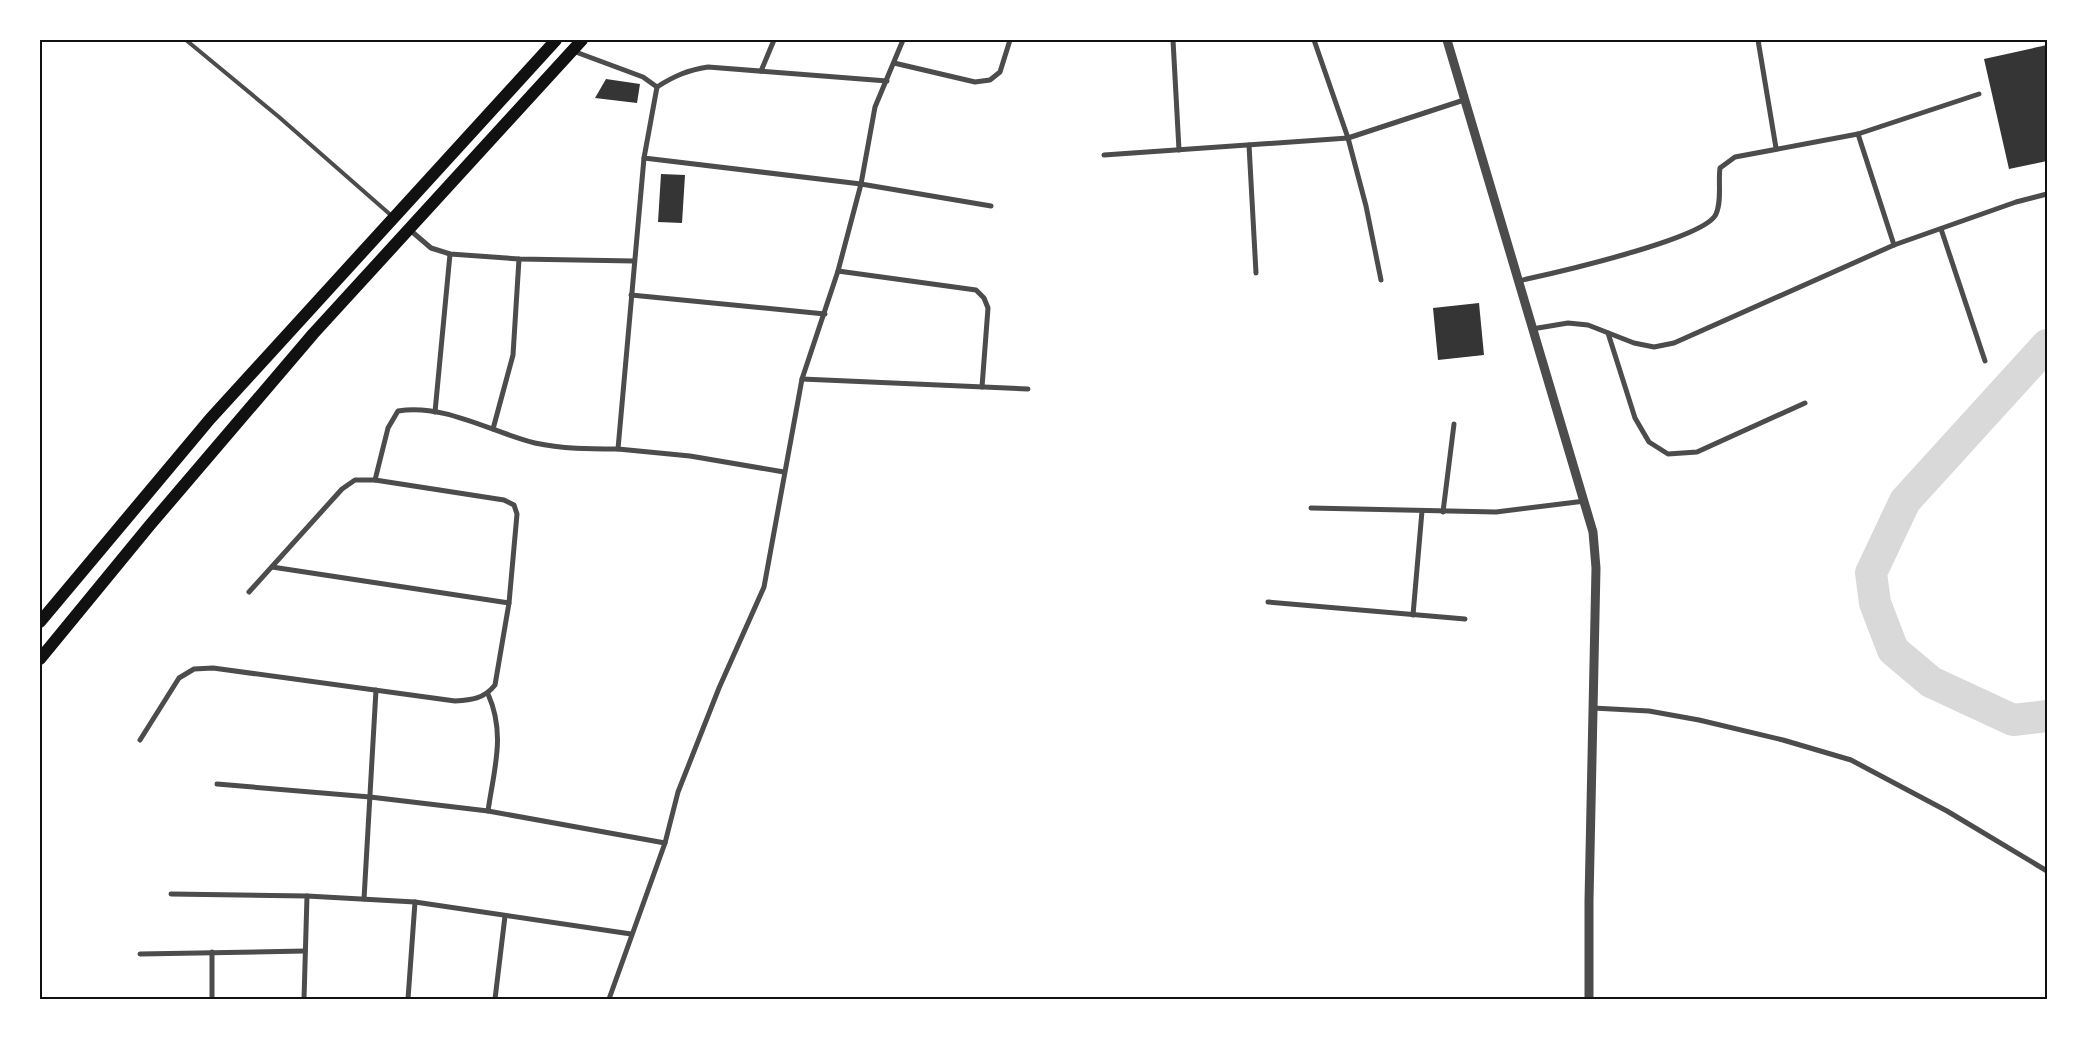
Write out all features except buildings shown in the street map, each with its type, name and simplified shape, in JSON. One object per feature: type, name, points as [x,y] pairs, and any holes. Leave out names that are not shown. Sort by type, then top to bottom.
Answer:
[{"type":"highway","points":[[40,622],[210,419],[393,216],[556,40]]},
{"type":"highway","points":[[40,659],[313,334],[582,40]]},
{"type":"street","points":[[761,71],[774,40]]},
{"type":"street","points":[[609,999],[665,843],[678,792],[719,688],[764,587],[802,379],[838,271],[861,184],[876,106],[903,40]]},
{"type":"street","points":[[894,64],[975,82],[990,80],[1000,72],[1010,40]]},
{"type":"street","points":[[1173,40],[1179,150]]},
{"type":"street","points":[[1314,40],[1348,138],[1366,206],[1381,280]]},
{"type":"street","points":[[1447,40],[1593,532],[1596,568],[1589,901],[1589,999]]},
{"type":"street","points":[[1758,40],[1776,148]]},
{"type":"street","points":[[572,50],[643,78],[657,87]]},
{"type":"street","points":[[618,449],[644,158],[657,87],[676,75],[708,67],[887,81]]},
{"type":"street","points":[[1518,282],[1613,258],[1706,225],[1717,213],[1720,168],[1734,157],[1858,134],[1979,94]]},
{"type":"street","points":[[1104,155],[1348,138],[1464,100]]},
{"type":"street","points":[[1858,134],[1894,245]]},
{"type":"street","points":[[1249,145],[1256,273]]},
{"type":"street","points":[[644,158],[861,184],[991,206]]},
{"type":"street","points":[[1532,329],[1568,323],[1588,325],[1634,344],[1654,347],[1674,343],[1894,245],[2016,202],[2047,194]]},
{"type":"street","points":[[1942,228],[1985,361]]},
{"type":"street","points":[[409,230],[431,248],[450,254],[519,259],[634,261]]},
{"type":"street","points":[[435,412],[450,254]]},
{"type":"street","points":[[493,429],[513,355],[519,259]]},
{"type":"street","points":[[838,271],[976,290],[984,298],[988,308],[982,387]]},
{"type":"street","points":[[631,295],[825,314]]},
{"type":"street","points":[[1608,334],[1635,418],[1649,442],[1668,454],[1698,452],[1804,403]]},
{"type":"street","points":[[802,379],[1028,389]]},
{"type":"street","points":[[375,480],[388,428],[398,411],[414,408],[435,412],[534,443],[568,448],[618,449],[690,456],[784,472]]},
{"type":"street","points":[[1442,512],[1454,424]]},
{"type":"street","points":[[140,740],[179,678],[194,669],[213,668],[454,701],[473,700],[488,694],[495,685],[508,603],[517,514],[514,505],[504,500],[375,480],[355,480],[342,490],[249,592]]},
{"type":"street","points":[[1311,508],[1496,512],[1585,501]]},
{"type":"street","points":[[1413,615],[1422,511]]},
{"type":"street","points":[[272,567],[508,603]]},
{"type":"street","points":[[1268,602],[1465,619]]},
{"type":"street","points":[[364,899],[376,690]]},
{"type":"street","points":[[488,694],[495,710],[499,744],[488,811]]},
{"type":"street","points":[[1594,708],[1648,711],[1699,720],[1783,740],[1851,760],[1947,811],[2047,870]]},
{"type":"street","points":[[217,784],[370,797],[488,811],[665,843]]},
{"type":"street","points":[[171,894],[307,896],[415,902],[631,934]]},
{"type":"street","points":[[304,999],[307,896]]},
{"type":"street","points":[[408,999],[415,902]]},
{"type":"street","points":[[495,999],[505,916]]},
{"type":"street","points":[[140,954],[306,951]]},
{"type":"street","points":[[212,952],[212,999]]},
{"type":"lane","points":[[186,40],[279,117],[393,216]]},
{"type":"waterway","points":[[2047,345],[1905,501],[1871,573],[1875,603],[1893,650],[1931,682],[2013,720],[2047,716]]}]
